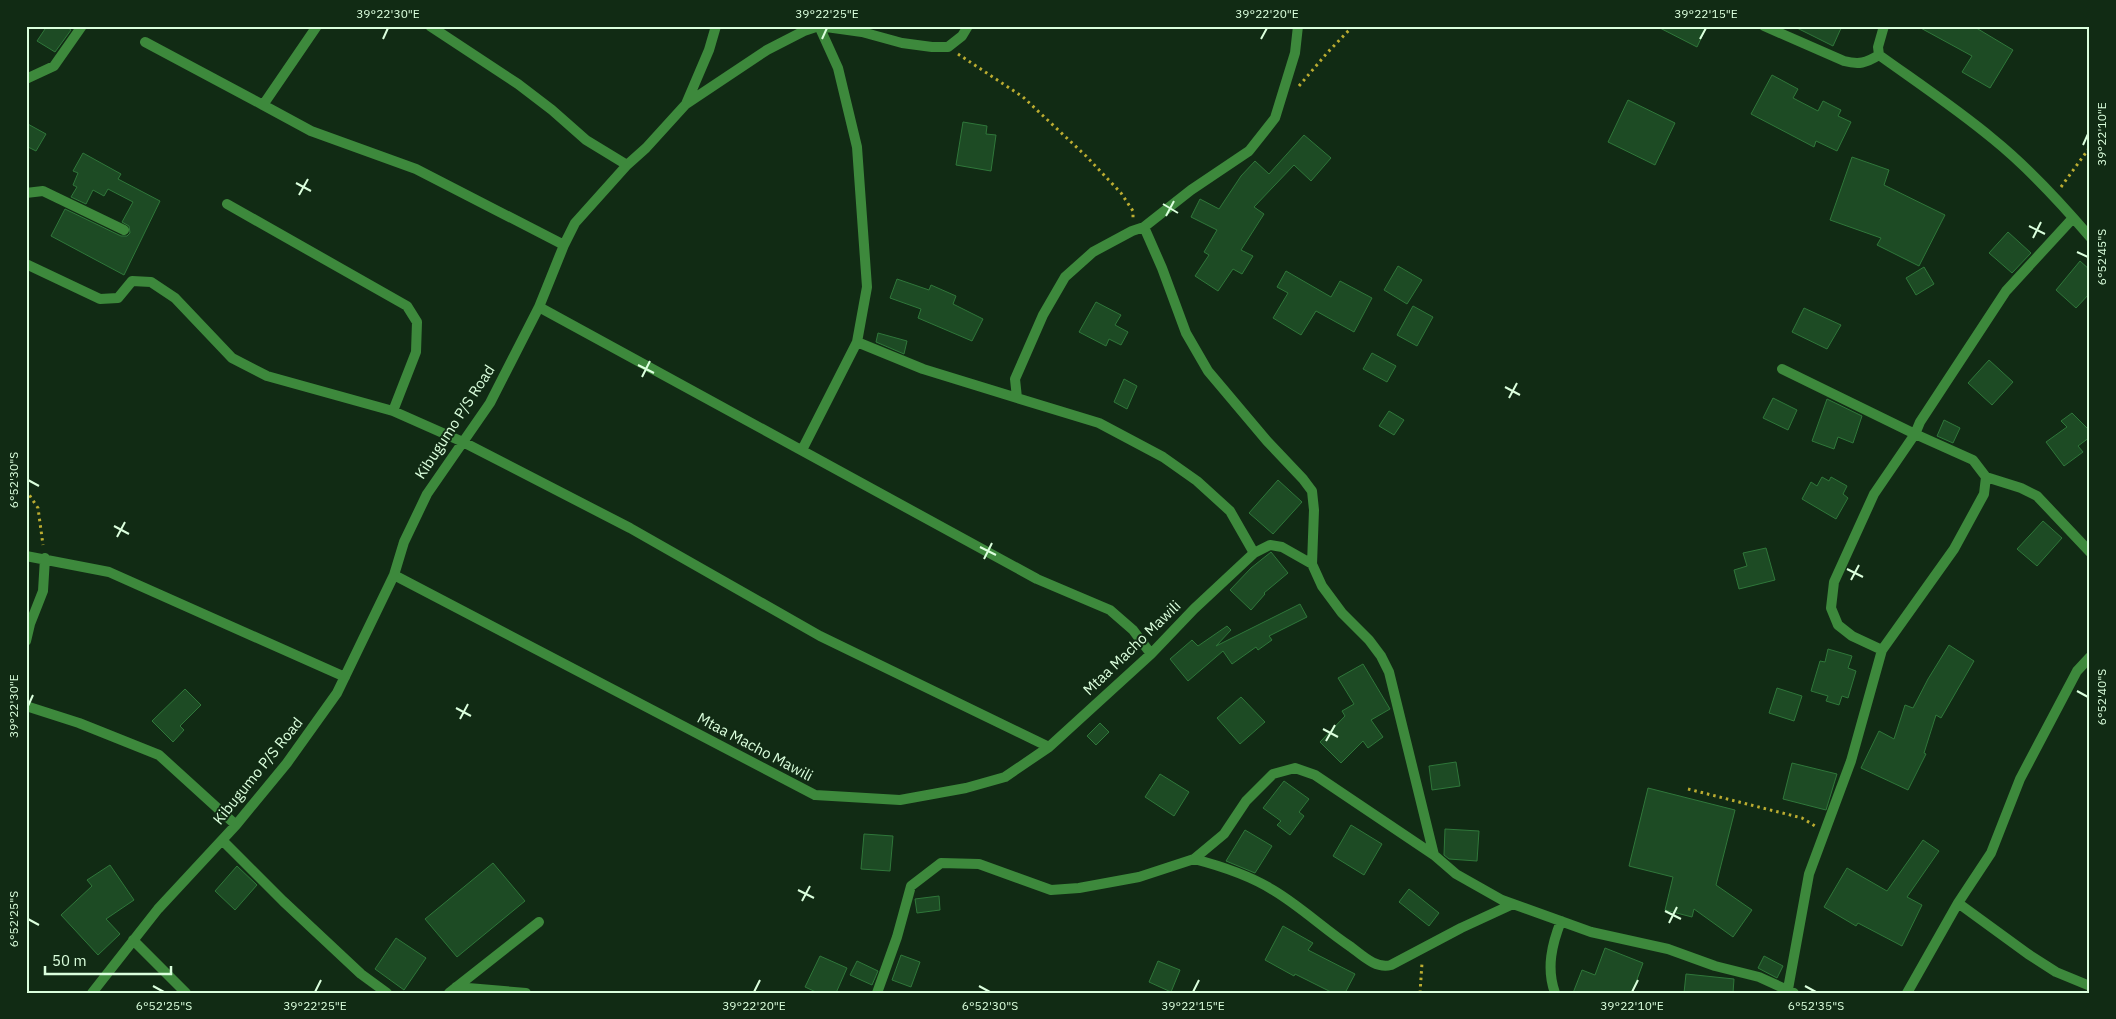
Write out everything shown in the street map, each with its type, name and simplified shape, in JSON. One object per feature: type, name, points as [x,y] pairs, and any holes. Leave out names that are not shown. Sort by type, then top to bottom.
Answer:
[{"type":"street","points":[[26,79],[54,66],[82,26]]},
{"type":"street","points":[[263,105],[317,26]]},
{"type":"street","points":[[430,26],[518,84],[552,110],[586,140],[627,165]]},
{"type":"street","points":[[686,104],[709,50],[716,26]]},
{"type":"street","points":[[802,450],[857,342],[867,287],[857,147],[838,68],[819,26]]},
{"type":"street","name":"Kibugumo P/S Road","points":[[92,993],[158,910],[236,825],[287,763],[337,693],[394,575],[404,542],[427,494],[490,403],[539,307],[575,223],[627,165],[646,148],[686,104],[767,50],[804,30],[819,26],[862,32],[902,43],[948,47]]},
{"type":"street","points":[[948,47],[962,36],[968,26]]},
{"type":"street","points":[[1017,398],[1015,379],[1043,315],[1065,277],[1093,252],[1132,231],[1144,227],[1191,190],[1248,151],[1275,118],[1295,53],[1298,26]]},
{"type":"street","points":[[1764,26],[1850,62],[1866,63],[1879,56]]},
{"type":"street","points":[[1879,56],[1878,47],[1884,26]]},
{"type":"street","points":[[145,42],[311,131],[416,169],[564,245]]},
{"type":"street","points":[[1879,56],[1916,80],[1994,139],[2054,196],[2090,237]]},
{"type":"street","points":[[26,192],[43,191],[124,230]]},
{"type":"street","points":[[227,204],[406,306],[416,322],[416,352],[393,411]]},
{"type":"street","points":[[1882,650],[1852,636],[1838,625],[1831,608],[1834,582],[1874,494],[1915,434],[1920,422],[2006,291],[2073,218]]},
{"type":"street","points":[[1144,227],[1162,268],[1186,333],[1208,371],[1267,441],[1304,479],[1312,491],[1314,510],[1312,564],[1322,586],[1342,613],[1369,640],[1381,656],[1389,672],[1434,855]]},
{"type":"street","points":[[26,264],[100,299],[118,298],[132,281],[151,282],[175,298],[232,358],[267,376],[393,411],[463,442],[621,524],[820,636],[1049,747]]},
{"type":"street","points":[[539,307],[1036,579],[1110,610],[1133,630],[1150,654]]},
{"type":"street","points":[[857,342],[923,369],[1099,423],[1163,457],[1197,481],[1230,511],[1254,553]]},
{"type":"street","points":[[1782,370],[1973,460],[1986,477],[2021,488],[2036,496],[2090,552]]},
{"type":"street","points":[[877,993],[897,937],[911,886],[940,863],[979,864],[1051,890],[1079,888],[1139,877],[1194,859],[1224,834],[1246,801],[1273,774],[1295,768],[1315,775],[1434,855],[1456,874],[1480,889],[1513,904],[1608,936],[1668,949],[1715,966],[1759,977],[1791,991],[1809,874],[1850,761],[1882,650],[1954,549],[1984,494],[1986,477]]},
{"type":"street","name":"Mtaa Macho Mawili","points":[[394,575],[815,795],[900,800],[966,788],[1005,777],[1049,747],[1150,654],[1194,609],[1254,553],[1270,545],[1282,547],[1312,564]]},
{"type":"street","points":[[26,556],[45,558],[109,572],[345,677]]},
{"type":"street","points":[[26,641],[30,624],[43,591],[45,558]]},
{"type":"street","points":[[1907,993],[1958,903],[1990,853],[2020,779],[2077,671],[2090,657]]},
{"type":"street","points":[[26,706],[78,723],[158,755],[236,825]]},
{"type":"street","points":[[222,840],[283,901],[361,974],[387,993]]},
{"type":"street","points":[[1194,859],[1224,866],[1272,889],[1375,964],[1384,967],[1513,904]]},
{"type":"street","points":[[1958,903],[2056,972],[2090,986]]},
{"type":"street","points":[[1555,993],[1552,985],[1551,947],[1561,921]]},
{"type":"street","points":[[452,990],[539,922]]},
{"type":"street","points":[[134,940],[186,993]]},
{"type":"street","points":[[452,990],[526,993]]},
{"type":"path","points":[[1295,91],[1353,26]]},
{"type":"path","points":[[948,47],[1024,97],[1086,156],[1122,193],[1133,210],[1132,231]]},
{"type":"path","points":[[2054,196],[2090,147]]},
{"type":"path","points":[[26,490],[38,508],[45,558]]},
{"type":"path","points":[[1688,789],[1802,818],[1824,832]]},
{"type":"path","points":[[1420,993],[1424,947]]},
{"type":"building","points":[[47,26],[65,26],[71,30],[55,52],[37,41]]},
{"type":"building","points":[[1656,26],[1707,26],[1697,47]]},
{"type":"building","points":[[1793,26],[1842,26],[1833,46]]},
{"type":"building","points":[[1917,26],[1973,26],[2013,50],[1990,88],[1962,72],[1972,56]]},
{"type":"building","points":[[1772,75],[1798,89],[1793,98],[1818,111],[1823,101],[1841,110],[1838,116],[1851,122],[1837,151],[1816,141],[1814,147],[1751,114]]},
{"type":"building","points":[[1628,100],[1675,123],[1655,165],[1608,142]]},
{"type":"building","points":[[963,122],[987,126],[986,134],[996,135],[991,171],[956,165]]},
{"type":"building","points":[[26,123],[46,134],[36,151],[26,146]]},
{"type":"building","points":[[1304,135],[1331,158],[1311,181],[1294,165],[1254,207],[1264,214],[1241,250],[1253,256],[1242,274],[1233,269],[1218,291],[1195,276],[1209,255],[1204,252],[1217,230],[1191,217],[1200,199],[1219,209],[1241,176],[1255,161],[1269,174]]},
{"type":"building","points":[[83,153],[121,174],[118,179],[160,201],[124,275],[51,236],[65,209],[121,236],[127,236],[130,233],[129,226],[122,222],[133,202],[108,189],[104,196],[93,190],[86,204],[71,197],[77,187],[73,185],[78,173],[73,171]]},
{"type":"building","points":[[1852,157],[1889,170],[1884,185],[1945,215],[1919,266],[1877,245],[1881,238],[1830,220]]},
{"type":"building","points":[[2008,232],[2031,253],[2012,273],[1989,253]]},
{"type":"building","points":[[2080,261],[2090,270],[2090,293],[2076,308],[2056,290]]},
{"type":"building","points":[[1398,266],[1422,280],[1407,304],[1384,290]]},
{"type":"building","points":[[1924,267],[1934,284],[1916,295],[1906,278]]},
{"type":"building","points":[[1286,271],[1331,297],[1340,281],[1372,298],[1354,332],[1316,311],[1301,335],[1273,318],[1288,293],[1277,287]]},
{"type":"building","points":[[897,279],[929,290],[931,285],[956,296],[953,304],[983,319],[972,341],[918,318],[921,309],[890,298]]},
{"type":"building","points":[[1096,302],[1121,315],[1115,325],[1128,332],[1121,345],[1109,339],[1106,346],[1079,332]]},
{"type":"building","points":[[1413,306],[1433,317],[1417,346],[1397,335]]},
{"type":"building","points":[[1804,308],[1841,325],[1827,349],[1792,332]]},
{"type":"building","points":[[878,333],[907,341],[904,354],[876,342]]},
{"type":"building","points":[[1372,353],[1396,366],[1387,382],[1363,369]]},
{"type":"building","points":[[1989,360],[2013,382],[1992,405],[1968,383]]},
{"type":"building","points":[[1124,379],[1137,386],[1127,409],[1114,402]]},
{"type":"building","points":[[1773,398],[1797,410],[1788,430],[1763,418]]},
{"type":"building","points":[[1827,399],[1862,416],[1853,443],[1838,437],[1834,449],[1812,441]]},
{"type":"building","points":[[1389,411],[1404,420],[1394,435],[1379,426]]},
{"type":"building","points":[[2072,413],[2090,431],[2090,437],[2078,446],[2083,452],[2064,466],[2046,442],[2067,427],[2061,421]]},
{"type":"building","points":[[1944,420],[1960,428],[1953,443],[1937,436]]},
{"type":"building","points":[[1822,477],[1829,481],[1831,477],[1847,486],[1843,494],[1848,498],[1836,519],[1802,499],[1811,482],[1817,486]]},
{"type":"building","points":[[1278,480],[1302,502],[1273,534],[1249,513]]},
{"type":"building","points":[[2043,521],[2062,538],[2037,566],[2017,549]]},
{"type":"building","points":[[1766,548],[1775,580],[1739,589],[1734,570],[1747,566],[1743,553]]},
{"type":"building","points":[[1271,552],[1288,573],[1264,593],[1251,610],[1230,590],[1251,568]]},
{"type":"building","points":[[1300,604],[1307,617],[1269,636],[1272,640],[1258,650],[1256,647],[1232,664],[1223,651],[1188,681],[1170,659],[1192,640],[1198,646],[1227,626],[1231,630],[1216,646]]},
{"type":"building","points":[[1949,645],[1974,661],[1941,718],[1936,715],[1924,753],[1926,754],[1908,790],[1861,768],[1879,731],[1894,739],[1905,705],[1913,708]]},
{"type":"building","points":[[1828,649],[1852,656],[1848,668],[1856,671],[1848,698],[1842,696],[1839,705],[1826,701],[1828,696],[1811,691],[1820,661],[1825,662]]},
{"type":"building","points":[[1363,664],[1390,709],[1371,720],[1383,737],[1368,748],[1363,741],[1341,763],[1320,742],[1345,716],[1342,711],[1354,704],[1338,678]]},
{"type":"building","points":[[1777,688],[1802,696],[1794,721],[1769,713]]},
{"type":"building","points":[[185,689],[201,705],[180,726],[184,730],[173,742],[152,721]]},
{"type":"building","points":[[1241,697],[1265,722],[1240,744],[1217,718]]},
{"type":"building","points":[[1100,723],[1109,732],[1096,745],[1087,736]]},
{"type":"building","points":[[1456,762],[1460,786],[1432,790],[1429,766]]},
{"type":"building","points":[[1792,763],[1837,774],[1826,810],[1783,799]]},
{"type":"building","points":[[1160,774],[1189,792],[1174,816],[1145,797]]},
{"type":"building","points":[[1284,781],[1309,799],[1299,812],[1304,816],[1290,835],[1277,825],[1281,821],[1263,808]]},
{"type":"building","points":[[1648,788],[1735,810],[1716,885],[1752,910],[1733,937],[1694,909],[1692,917],[1665,910],[1673,877],[1629,866]]},
{"type":"building","points":[[1351,825],[1382,844],[1364,875],[1333,856]]},
{"type":"building","points":[[1445,829],[1479,831],[1477,861],[1449,859],[1444,855]]},
{"type":"building","points":[[1245,830],[1272,846],[1255,873],[1226,861]]},
{"type":"building","points":[[864,834],[893,836],[890,871],[861,869]]},
{"type":"building","points":[[1923,840],[1939,851],[1907,897],[1922,905],[1902,946],[1858,923],[1856,926],[1824,907],[1847,868],[1887,891]]},
{"type":"building","points":[[493,863],[525,901],[457,957],[425,919]]},
{"type":"building","points":[[110,865],[134,900],[106,919],[120,934],[98,955],[61,915],[92,886],[87,880]]},
{"type":"building","points":[[237,866],[257,885],[235,910],[215,891]]},
{"type":"building","points":[[1409,889],[1439,913],[1429,926],[1399,902]]},
{"type":"building","points":[[939,896],[940,910],[917,913],[915,899]]},
{"type":"building","points":[[1283,926],[1313,943],[1308,950],[1355,974],[1345,993],[1333,993],[1295,974],[1294,976],[1265,960]]},
{"type":"building","points":[[396,938],[426,958],[404,990],[375,969]]},
{"type":"building","points":[[1605,948],[1643,963],[1632,993],[1573,993],[1582,970],[1595,975]]},
{"type":"building","points":[[901,955],[920,962],[911,987],[892,980]]},
{"type":"building","points":[[820,956],[847,968],[836,993],[818,993],[805,987]]},
{"type":"building","points":[[1764,956],[1783,966],[1777,978],[1758,968]]},
{"type":"building","points":[[857,961],[878,971],[872,985],[850,975]]},
{"type":"building","points":[[1158,961],[1180,970],[1171,992],[1149,982]]},
{"type":"building","points":[[1686,974],[1734,979],[1733,993],[1684,993]]}]
